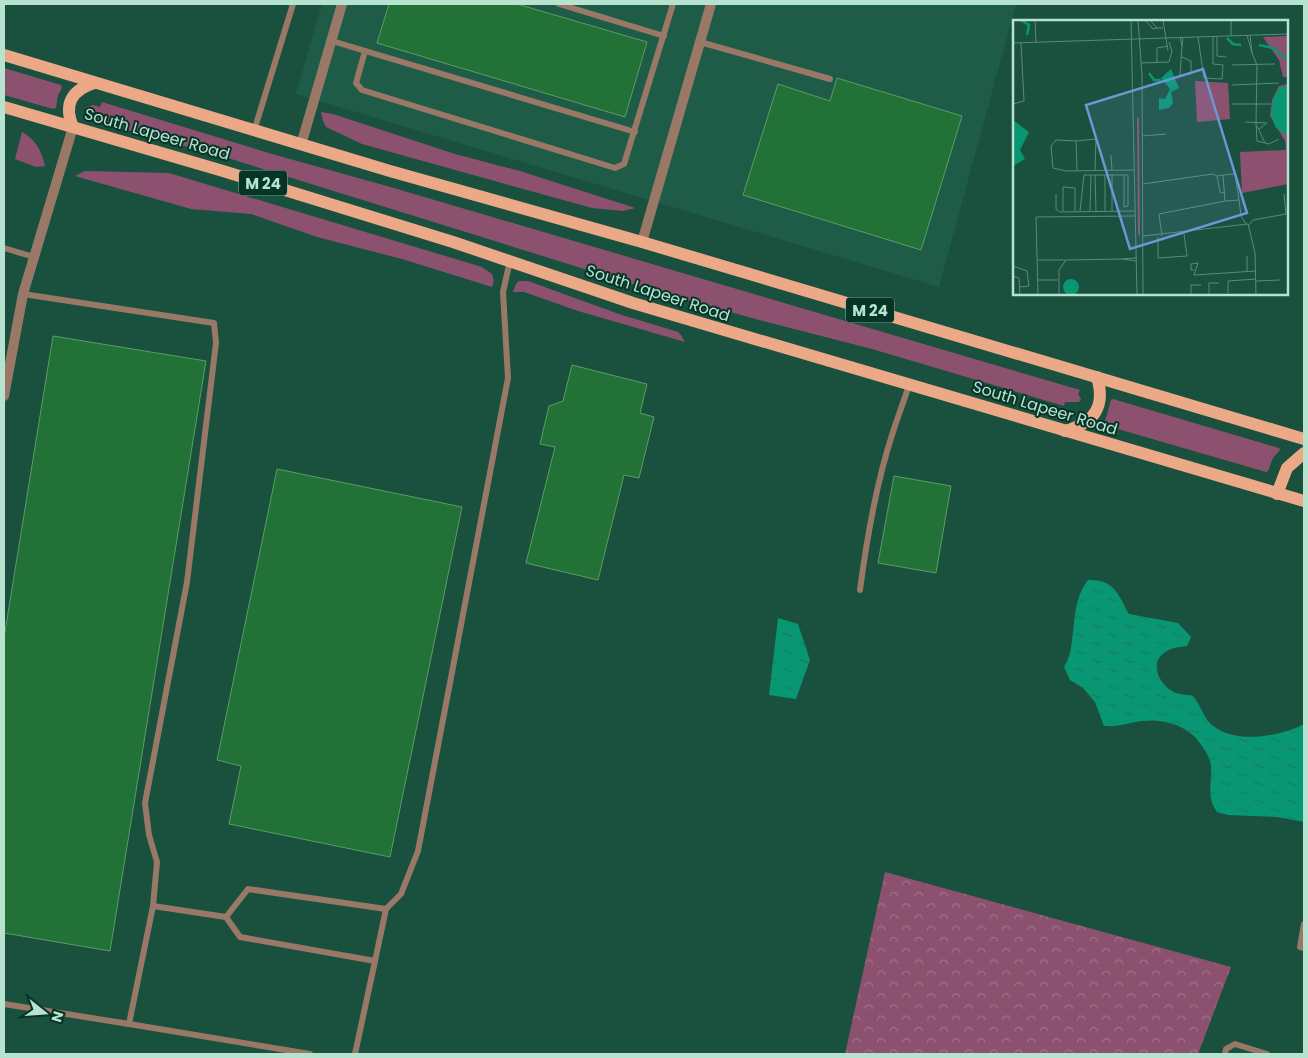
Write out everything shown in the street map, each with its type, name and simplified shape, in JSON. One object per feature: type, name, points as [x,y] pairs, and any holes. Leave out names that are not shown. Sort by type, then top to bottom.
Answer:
[{"type":"main road","name":"South Lapeer Road","points":[[4,55],[254,131],[642,242],[1304,439]]},
{"type":"main road","points":[[73,127],[69,119],[71,100],[75,92],[94,82]]},
{"type":"main road","name":"South Lapeer Road","points":[[4,107],[224,171],[453,242],[632,303],[1304,501]]},
{"type":"main road","points":[[1064,431],[1079,427],[1093,415],[1098,406],[1100,396],[1097,377]]},
{"type":"main road","points":[[1278,494],[1287,468],[1304,453]]},
{"type":"street","points":[[301,144],[342,4]]},
{"type":"street","points":[[642,242],[711,4]]},
{"type":"street","points":[[4,396],[23,294],[73,127]]},
{"type":"lane","points":[[254,131],[293,4]]},
{"type":"lane","points":[[559,4],[664,36]]},
{"type":"lane","points":[[365,51],[356,83],[362,90],[615,168],[624,164],[673,4]]},
{"type":"lane","points":[[332,41],[635,132]]},
{"type":"lane","points":[[700,42],[830,79]]},
{"type":"lane","points":[[4,248],[34,257]]},
{"type":"lane","points":[[355,1054],[386,909],[401,894],[418,851],[508,378],[503,292],[510,261]]},
{"type":"lane","points":[[23,294],[214,323],[216,343],[186,582],[145,803],[149,835],[157,862],[152,906],[129,1024]]},
{"type":"lane","points":[[860,590],[869,528],[881,475],[909,385]]},
{"type":"lane","points":[[226,917],[248,889],[386,909]]},
{"type":"lane","points":[[152,906],[226,917],[240,937],[375,961]]},
{"type":"lane","points":[[1304,924],[1300,946],[1304,948]]},
{"type":"lane","points":[[4,1004],[310,1054]]},
{"type":"lane","points":[[1225,1054],[1226,1049],[1235,1044],[1267,1054]]},
{"type":"shaded area","points":[[322,4],[1016,4],[939,287],[296,94]]},
{"type":"green space","points":[[4,68],[61,85],[62,88],[58,95],[56,108],[53,109],[4,95]]},
{"type":"green space","points":[[102,102],[272,154],[387,186],[1080,390],[1078,394],[1081,399],[1079,402],[1065,402],[1064,406],[872,349],[655,291],[231,159],[92,120],[83,115],[86,114],[85,108],[93,105],[100,107]]},
{"type":"green space","points":[[321,112],[333,114],[455,154],[520,171],[635,208],[623,211],[592,208],[362,144],[326,127]]},
{"type":"green space","points":[[22,132],[31,138],[37,146],[45,166],[36,167],[15,159]]},
{"type":"green space","points":[[85,171],[169,173],[482,267],[492,274],[494,281],[492,287],[402,259],[317,237],[251,214],[191,209],[75,176]]},
{"type":"green space","points":[[519,281],[528,281],[619,314],[678,332],[685,342],[578,311],[524,292],[513,292]]},
{"type":"green space","points":[[1113,399],[1279,448],[1280,450],[1273,458],[1266,472],[1104,425],[1111,400]]},
{"type":"green space","points":[[885,872],[1231,967],[1198,1054],[845,1054]]},
{"type":"water","points":[[1088,580],[1104,582],[1114,589],[1129,614],[1178,623],[1191,637],[1187,646],[1166,651],[1159,658],[1157,670],[1159,677],[1168,688],[1180,694],[1192,695],[1208,721],[1217,729],[1228,734],[1255,737],[1282,733],[1304,724],[1304,822],[1277,817],[1228,815],[1217,812],[1211,795],[1211,767],[1209,759],[1197,739],[1191,733],[1176,725],[1150,720],[1104,726],[1095,702],[1083,688],[1070,680],[1064,667],[1071,651],[1077,604],[1083,587]]},
{"type":"water","points":[[778,618],[798,624],[810,660],[796,699],[769,695]]},
{"type":"building","points":[[389,4],[517,4],[647,42],[625,117],[377,43]]},
{"type":"building","points":[[837,78],[962,116],[921,250],[743,195],[778,84],[830,101]]},
{"type":"building","points":[[53,336],[206,361],[110,951],[4,933],[4,638]]},
{"type":"building","points":[[572,365],[647,384],[640,413],[654,417],[639,478],[624,475],[598,580],[526,563],[555,447],[540,444],[549,406],[563,401]]},
{"type":"building","points":[[277,469],[462,507],[390,857],[229,824],[241,766],[217,760]]},
{"type":"building","points":[[894,476],[951,486],[936,573],[878,563]]}]
